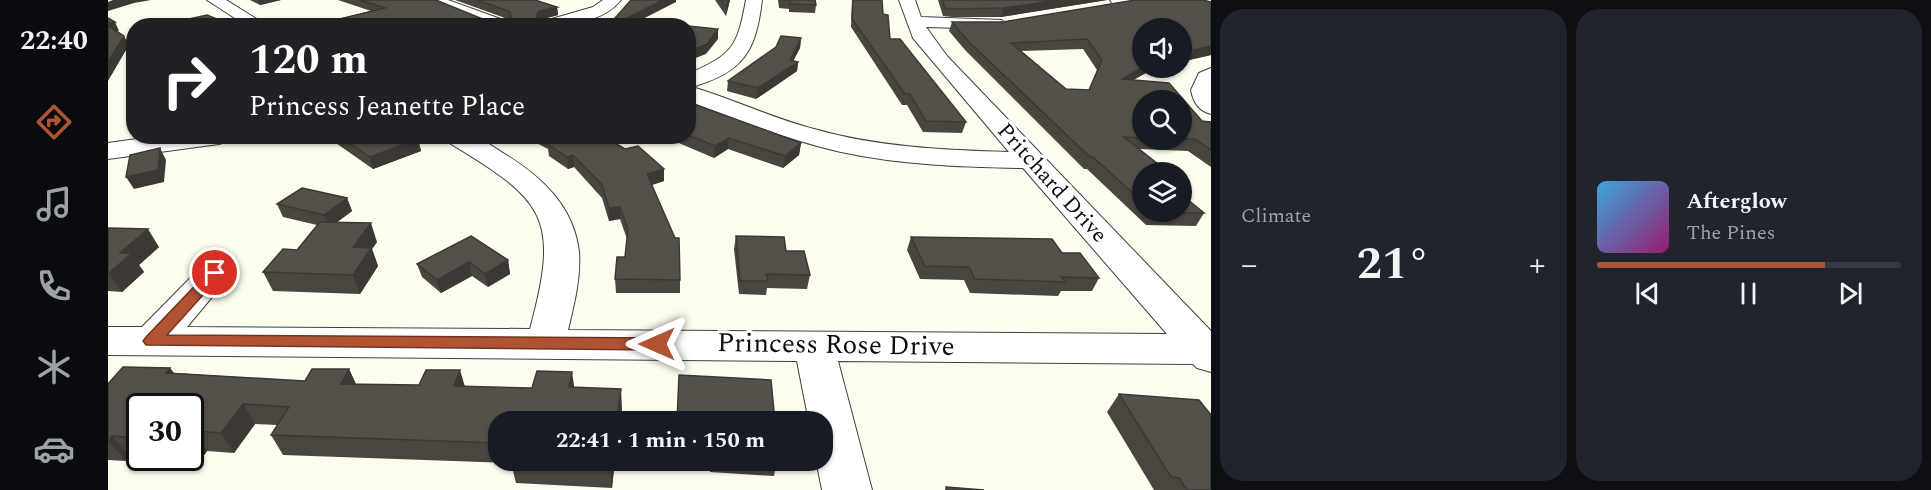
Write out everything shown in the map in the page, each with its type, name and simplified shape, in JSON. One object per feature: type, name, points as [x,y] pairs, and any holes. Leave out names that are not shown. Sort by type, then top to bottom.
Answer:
[{"type":"street","points":[[215,0],[246,18]]},
{"type":"street","points":[[433,0],[481,18]]},
{"type":"street","points":[[573,18],[599,10],[614,0]]},
{"type":"street","points":[[696,78],[721,66],[741,51],[750,33],[754,0]]},
{"type":"street","points":[[911,11],[963,25],[1013,22]]},
{"type":"street","name":"Pritchard Drive","points":[[911,11],[929,47],[1029,160],[1207,353]]},
{"type":"street","points":[[1211,74],[1204,79],[1201,89],[1204,99],[1211,107]]},
{"type":"street","points":[[696,96],[794,132],[855,147],[938,158],[1029,160]]},
{"type":"street","points":[[108,152],[164,144]]},
{"type":"street","points":[[468,144],[523,178],[540,194],[553,212],[560,232],[562,253],[546,343]]},
{"type":"street","points":[[152,341],[215,273]]},
{"type":"street","name":"Princess Rose Drive","points":[[108,341],[814,345],[1207,353]]},
{"type":"street","points":[[814,345],[848,490]]},
{"type":"building","points":[[360,0],[436,0],[480,18],[344,18],[385,8]]},
{"type":"building","points":[[476,0],[535,0],[557,7],[539,11],[537,18],[512,18],[509,11]]},
{"type":"building","points":[[631,0],[663,0],[627,18],[615,18]]},
{"type":"building","points":[[721,0],[728,0],[727,7]]},
{"type":"building","points":[[790,0],[815,0],[816,5],[790,4]]},
{"type":"building","points":[[853,0],[882,0],[883,14],[888,15],[890,39],[900,39],[966,122],[926,121],[910,94],[905,94],[852,19]]},
{"type":"building","points":[[942,0],[1058,0],[1004,8],[954,9],[945,8]]},
{"type":"building","points":[[1135,0],[1203,0],[1211,2],[1211,46],[1192,50],[1192,18],[1132,18],[1132,73],[1122,79],[1169,83],[1175,90],[1132,90],[1132,137],[1124,137],[1132,143],[1132,150],[1140,150],[1155,162],[1132,162],[1132,192],[1093,157],[1090,157],[968,41],[952,22],[1003,22]],"holes":[[[1087,39],[1102,60],[1089,90],[1066,89],[1011,43]]]},
{"type":"building","points":[[207,15],[214,18],[193,18]]},
{"type":"building","points":[[108,26],[124,36],[108,62]]},
{"type":"building","points":[[696,27],[718,29],[707,44],[696,49]]},
{"type":"building","points":[[781,36],[801,38],[790,60],[798,62],[758,88],[728,81],[776,47]]},
{"type":"building","points":[[696,105],[801,143],[785,156],[729,138],[715,146],[696,138]]},
{"type":"building","points":[[1192,109],[1202,121],[1211,122],[1211,150],[1192,139]]},
{"type":"building","points":[[351,144],[405,144],[370,157]]},
{"type":"building","points":[[547,144],[617,144],[625,149],[638,146],[664,169],[647,174],[675,238],[679,238],[680,280],[615,279],[617,257],[625,257],[628,229],[620,207],[609,208],[602,185],[573,155],[567,157]]},
{"type":"building","points":[[160,148],[158,170],[126,177],[130,155]]},
{"type":"building","points":[[302,188],[347,198],[324,215],[277,204]]},
{"type":"building","points":[[1192,203],[1204,213],[1192,213]]},
{"type":"building","points":[[320,222],[371,223],[353,247],[371,248],[353,275],[263,272],[283,249],[297,250]]},
{"type":"building","points":[[108,228],[148,229],[120,253],[132,253],[109,273],[108,273]]},
{"type":"building","points":[[471,236],[508,260],[485,274],[469,262],[437,280],[417,264]]},
{"type":"building","points":[[736,236],[784,237],[786,251],[804,251],[810,275],[766,274],[768,281],[740,281]]},
{"type":"building","points":[[911,237],[1052,239],[1062,253],[1080,253],[1099,278],[1061,277],[1066,282],[975,279],[969,267],[925,266]]},
{"type":"building","points":[[123,367],[170,368],[166,373],[305,381],[312,369],[349,369],[341,384],[419,385],[426,370],[460,370],[454,386],[532,388],[537,371],[572,372],[569,387],[621,389],[618,411],[488,411],[488,443],[271,435],[289,407],[243,404],[221,433],[204,432],[204,393],[126,393],[126,437],[112,436],[108,441],[108,384]]},
{"type":"building","points":[[679,375],[771,380],[774,411],[677,411]]},
{"type":"building","points":[[1119,394],[1199,400],[1211,415],[1211,490],[1187,490],[1179,478],[1171,477]]},
{"type":"building","points":[[946,487],[984,490],[946,490]]},
{"type":"route","points":[[215,273],[152,341],[657,344]]}]
